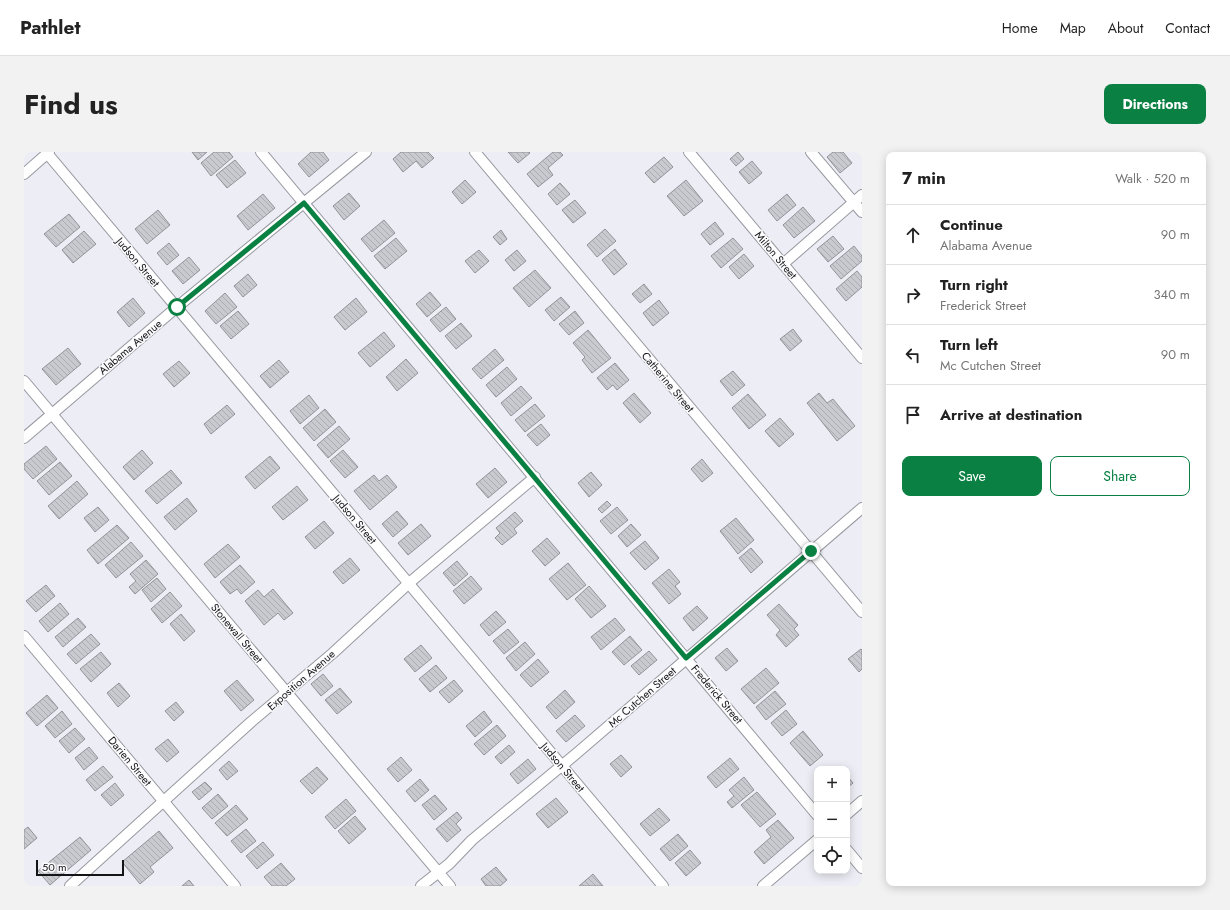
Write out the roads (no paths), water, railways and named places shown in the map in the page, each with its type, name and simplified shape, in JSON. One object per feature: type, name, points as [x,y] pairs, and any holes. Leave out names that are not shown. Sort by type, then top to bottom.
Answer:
[{"type":"street","name":"Frederick Street","points":[[260,152],[814,810]]},
{"type":"street","name":"Alabama Avenue","points":[[24,438],[177,307],[366,152]]},
{"type":"street","name":"Catherine Street","points":[[475,152],[862,612]]},
{"type":"street","name":"Milton Street","points":[[689,152],[862,358]]},
{"type":"street","points":[[811,152],[858,198],[862,212]]},
{"type":"street","points":[[24,174],[48,153]]},
{"type":"street","name":"Judson Street","points":[[48,153],[663,886]]},
{"type":"street","points":[[783,264],[858,198]]},
{"type":"street","name":"Stonewall Street","points":[[24,381],[450,886]]},
{"type":"street","name":"Exposition Avenue","points":[[70,886],[286,692],[333,652],[409,582],[535,477]]},
{"type":"street","name":"Mc Cutchen Street","points":[[421,886],[449,864],[472,840],[562,765],[862,508]]},
{"type":"street","name":"Darien Street","points":[[24,636],[235,886]]},
{"type":"street","points":[[850,811],[862,801]]},
{"type":"street","points":[[763,886],[814,843]]},
{"type":"street","points":[[850,854],[862,868]]}]
